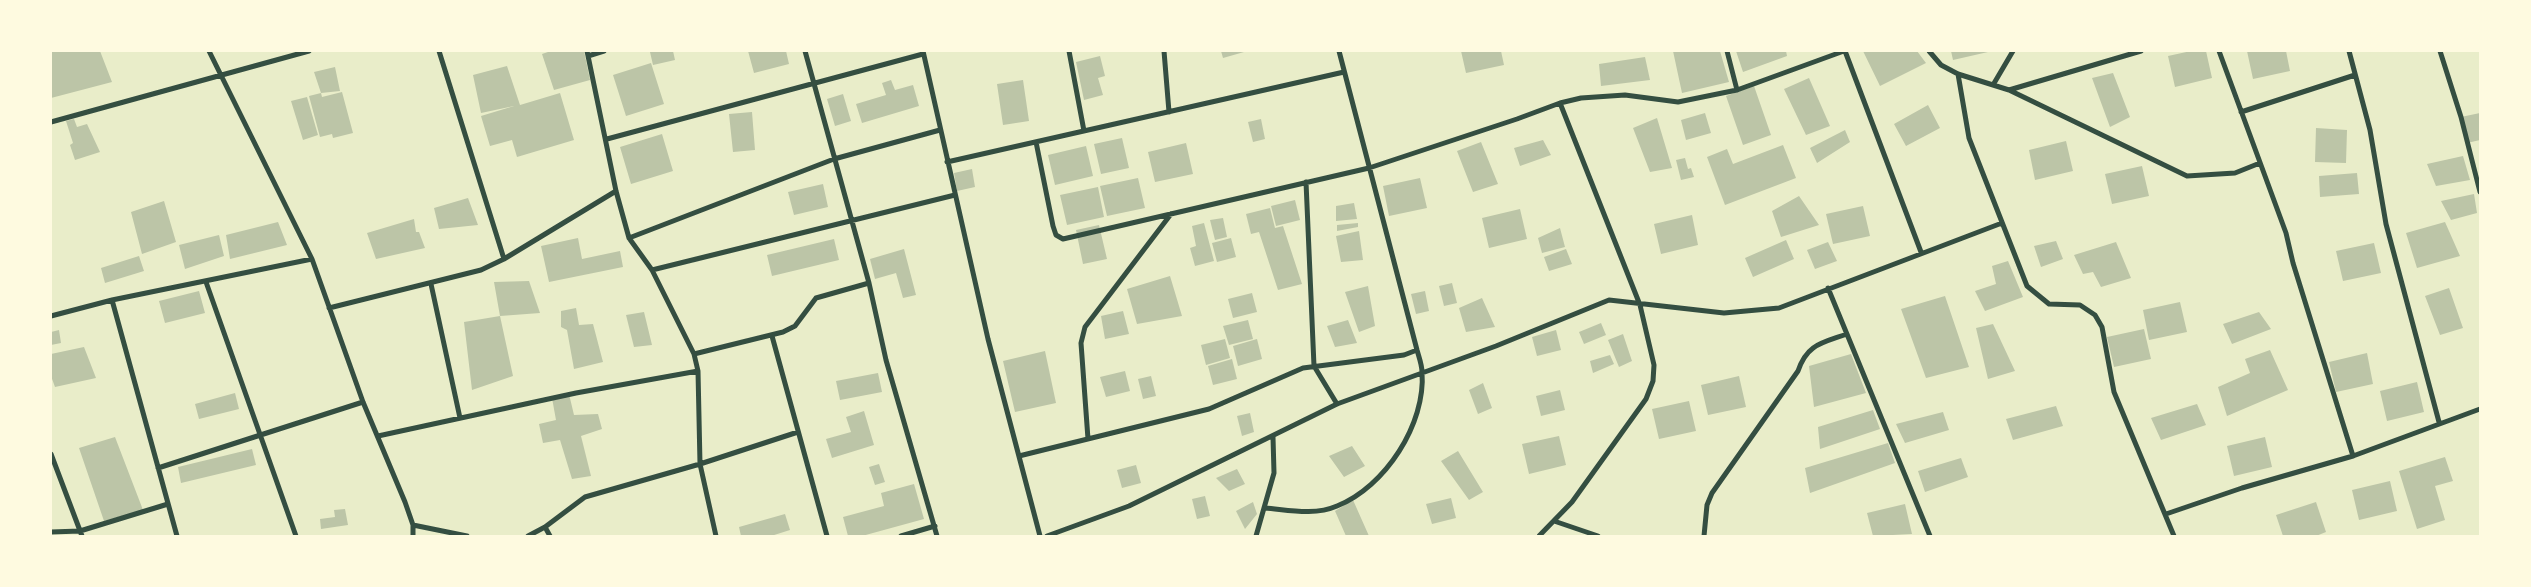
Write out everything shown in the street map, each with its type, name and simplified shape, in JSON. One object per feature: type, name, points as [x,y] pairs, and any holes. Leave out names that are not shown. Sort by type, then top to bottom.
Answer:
[{"type":"street","points":[[209,51],[312,259],[363,402],[413,525],[413,536]]},
{"type":"street","points":[[51,122],[309,51]]},
{"type":"street","points":[[439,51],[504,258]]},
{"type":"street","points":[[604,51],[588,54],[607,139],[616,192],[629,238],[652,270],[694,354],[698,371],[700,464],[716,536]]},
{"type":"street","points":[[805,51],[868,283],[886,360],[937,536]]},
{"type":"street","points":[[1069,51],[1084,131]]},
{"type":"street","points":[[1164,51],[1169,112]]},
{"type":"street","points":[[1265,508],[1311,512],[1337,506],[1360,492],[1388,467],[1411,432],[1420,402],[1422,372],[1417,350],[1339,51]]},
{"type":"street","points":[[1727,51],[1737,90]]},
{"type":"street","points":[[1036,142],[1053,226],[1056,235],[1063,239],[1369,168],[1560,103],[1581,98],[1625,95],[1678,102],[1737,90],[1844,51],[1921,252]]},
{"type":"street","points":[[1928,51],[1942,65],[1958,74],[2009,90],[2187,176],[2235,173],[2260,163]]},
{"type":"street","points":[[1993,85],[2013,51]]},
{"type":"street","points":[[2009,90],[2141,51]]},
{"type":"street","points":[[2219,51],[2286,233],[2293,263],[2353,456]]},
{"type":"street","points":[[2349,51],[2370,130],[2386,224],[2439,422]]},
{"type":"street","points":[[2440,51],[2462,117],[2480,192]]},
{"type":"street","points":[[607,139],[814,85],[923,53],[988,339],[1040,536]]},
{"type":"street","points":[[947,162],[1344,72]]},
{"type":"street","points":[[1958,74],[1969,138],[2027,286],[2049,304],[2080,304],[2095,315],[2102,327],[2114,392],[2174,536]]},
{"type":"street","points":[[2242,112],[2356,75]]},
{"type":"street","points":[[1539,536],[1572,502],[1646,399],[1653,381],[1654,365],[1640,305],[1560,103]]},
{"type":"street","points":[[629,238],[834,159],[940,130]]},
{"type":"street","points":[[1306,182],[1314,366],[1337,404]]},
{"type":"street","points":[[329,308],[431,284],[480,270],[504,258],[616,192]]},
{"type":"street","points":[[652,270],[955,195]]},
{"type":"street","points":[[1088,439],[1081,343],[1085,327],[1171,214]]},
{"type":"street","points":[[1047,536],[1130,506],[1337,404],[1496,346],[1609,300],[1724,313],[1761,312],[1796,302],[1921,252],[2002,223]]},
{"type":"street","points":[[51,316],[112,300],[312,259]]},
{"type":"street","points":[[206,282],[296,536]]},
{"type":"street","points":[[694,354],[772,336],[795,326],[816,298],[868,283]]},
{"type":"street","points":[[431,284],[460,418]]},
{"type":"street","points":[[1828,288],[1930,536]]},
{"type":"street","points":[[112,300],[177,536]]},
{"type":"street","points":[[1704,536],[1707,505],[1712,493],[1798,371],[1803,356],[1814,346],[1847,334]]},
{"type":"street","points":[[772,336],[827,536]]},
{"type":"street","points":[[1018,456],[1208,409],[1314,366],[1404,355],[1417,350]]},
{"type":"street","points":[[378,436],[576,393],[698,371]]},
{"type":"street","points":[[158,468],[363,402]]},
{"type":"street","points":[[2166,514],[2353,456],[2439,422],[2480,409]]},
{"type":"street","points":[[528,536],[545,528],[585,497],[700,464],[798,432]]},
{"type":"street","points":[[1256,536],[1274,473],[1273,437]]},
{"type":"street","points":[[51,454],[81,533]]},
{"type":"street","points":[[51,532],[81,533],[168,504]]},
{"type":"street","points":[[1554,520],[1598,536]]},
{"type":"street","points":[[413,525],[467,536]]},
{"type":"street","points":[[901,536],[934,526]]},
{"type":"street","points":[[545,528],[550,536]]},
{"type":"building","points":[[51,51],[100,51],[112,82],[51,98]]},
{"type":"building","points":[[551,51],[584,51],[590,80],[554,90],[542,54]]},
{"type":"building","points":[[673,51],[675,60],[653,65],[650,52]]},
{"type":"building","points":[[748,51],[786,51],[789,64],[754,73]]},
{"type":"building","points":[[1221,51],[1244,51],[1244,52],[1223,58]]},
{"type":"building","points":[[1461,51],[1501,51],[1504,65],[1466,73]]},
{"type":"building","points":[[1673,51],[1720,51],[1729,82],[1682,93]]},
{"type":"building","points":[[1736,51],[1786,51],[1787,56],[1743,72]]},
{"type":"building","points":[[1863,51],[1917,51],[1926,63],[1880,86]]},
{"type":"building","points":[[1951,51],[1988,51],[1988,52],[1953,60]]},
{"type":"building","points":[[2191,51],[2206,51],[2212,78],[2175,87],[2168,56]]},
{"type":"building","points":[[2247,51],[2286,51],[2290,71],[2253,79]]},
{"type":"building","points":[[1100,56],[1105,76],[1098,78],[1103,95],[1084,100],[1076,62]]},
{"type":"building","points":[[1645,57],[1650,80],[1601,86],[1599,64]]},
{"type":"building","points":[[651,63],[664,104],[626,116],[613,75]]},
{"type":"building","points":[[507,66],[520,105],[560,93],[574,140],[517,157],[512,140],[490,146],[481,116],[514,106],[481,113],[473,75]]},
{"type":"building","points":[[335,67],[340,91],[321,93],[314,72]]},
{"type":"building","points":[[2113,73],[2130,117],[2110,127],[2092,78]]},
{"type":"building","points":[[1809,78],[1830,126],[1806,135],[1784,89]]},
{"type":"building","points":[[891,80],[895,90],[913,85],[919,106],[862,123],[856,104],[886,95],[882,83]]},
{"type":"building","points":[[1023,80],[1029,121],[1003,125],[997,84]]},
{"type":"building","points":[[1754,86],[1771,135],[1743,145],[1726,96]]},
{"type":"building","points":[[342,92],[353,133],[333,138],[332,134],[320,137],[309,96],[321,93],[322,97]]},
{"type":"building","points":[[843,94],[851,121],[835,126],[827,99]]},
{"type":"building","points":[[307,97],[318,135],[303,140],[291,101]]},
{"type":"building","points":[[1928,105],[1940,128],[1906,146],[1894,124]]},
{"type":"building","points":[[752,112],[755,150],[733,152],[729,114]]},
{"type":"building","points":[[1705,113],[1711,133],[1686,140],[1681,120]]},
{"type":"building","points":[[2480,113],[2480,140],[2467,143],[2461,117]]},
{"type":"building","points":[[1657,118],[1672,168],[1650,172],[1633,128]]},
{"type":"building","points":[[74,119],[77,127],[87,124],[100,152],[75,160],[70,145],[73,143],[66,121]]},
{"type":"building","points":[[1261,119],[1265,139],[1253,142],[1248,122]]},
{"type":"building","points":[[2316,128],[2347,130],[2346,163],[2315,162]]},
{"type":"building","points":[[1845,130],[1850,142],[1817,163],[1810,148]]},
{"type":"building","points":[[662,134],[673,171],[631,184],[620,147]]},
{"type":"building","points":[[1122,138],[1129,168],[1101,174],[1094,144]]},
{"type":"building","points":[[1543,140],[1551,155],[1520,166],[1514,148]]},
{"type":"building","points":[[2066,141],[2073,171],[2035,180],[2029,150]]},
{"type":"building","points":[[1481,142],[1498,184],[1473,192],[1457,151]]},
{"type":"building","points":[[1186,143],[1193,174],[1155,182],[1148,152]]},
{"type":"building","points":[[1783,145],[1796,178],[1725,205],[1707,157],[1727,149],[1733,164]]},
{"type":"building","points":[[1086,146],[1093,176],[1055,185],[1048,155]]},
{"type":"building","points":[[2463,156],[2470,180],[2436,186],[2427,164]]},
{"type":"building","points":[[1685,158],[1688,169],[1691,168],[1694,177],[1681,180],[1676,160]]},
{"type":"building","points":[[2142,166],[2149,196],[2112,204],[2105,174]]},
{"type":"building","points":[[972,169],[975,187],[957,191],[954,173]]},
{"type":"building","points":[[2357,173],[2359,194],[2320,197],[2319,176]]},
{"type":"building","points":[[1138,178],[1145,208],[1107,216],[1100,186]]},
{"type":"building","points":[[1420,178],[1427,208],[1389,216],[1383,186]]},
{"type":"building","points":[[823,184],[828,207],[794,215],[788,192]]},
{"type":"building","points":[[1098,187],[1104,217],[1067,225],[1060,195]]},
{"type":"building","points":[[2474,194],[2477,213],[2451,220],[2441,201]]},
{"type":"building","points":[[1799,196],[1819,225],[1781,237],[1772,211]]},
{"type":"building","points":[[468,198],[478,225],[439,229],[434,208]]},
{"type":"building","points":[[1295,200],[1300,220],[1276,226],[1271,206]]},
{"type":"building","points":[[164,201],[176,242],[142,254],[131,212]]},
{"type":"building","points":[[1354,203],[1357,219],[1336,221],[1336,206]]},
{"type":"building","points":[[1863,206],[1870,236],[1833,244],[1826,214]]},
{"type":"building","points":[[1270,208],[1275,228],[1283,226],[1302,284],[1278,290],[1259,232],[1251,234],[1246,214]]},
{"type":"building","points":[[1520,209],[1527,239],[1489,248],[1482,218]]},
{"type":"building","points":[[1692,215],[1698,245],[1661,254],[1654,224]]},
{"type":"building","points":[[1223,218],[1227,237],[1215,240],[1210,220]]},
{"type":"building","points":[[414,219],[416,232],[419,232],[425,248],[376,259],[367,233]]},
{"type":"building","points":[[278,222],[287,245],[230,259],[226,235]]},
{"type":"building","points":[[2445,222],[2460,256],[2417,268],[2406,233]]},
{"type":"building","points":[[1204,223],[1214,261],[1195,266],[1190,248],[1196,246],[1192,226]]},
{"type":"building","points":[[1358,223],[1358,227],[1337,231],[1337,225]]},
{"type":"building","points":[[1099,225],[1107,259],[1083,264],[1076,230]]},
{"type":"building","points":[[1560,228],[1565,247],[1542,253],[1538,238]]},
{"type":"building","points":[[1359,231],[1363,260],[1341,262],[1336,236]]},
{"type":"building","points":[[219,235],[224,256],[185,269],[179,245]]},
{"type":"building","points":[[578,238],[582,259],[620,251],[623,267],[549,282],[541,246]]},
{"type":"building","points":[[1231,238],[1236,257],[1217,262],[1212,243]]},
{"type":"building","points":[[834,239],[839,260],[772,276],[767,255]]},
{"type":"building","points":[[1786,240],[1794,259],[1753,277],[1745,258]]},
{"type":"building","points":[[2056,241],[2063,259],[2041,267],[2034,246]]},
{"type":"building","points":[[1828,242],[1837,261],[1815,269],[1807,250]]},
{"type":"building","points":[[2116,242],[2131,278],[2101,287],[2093,272],[2083,274],[2074,255]]},
{"type":"building","points":[[2374,243],[2381,273],[2343,281],[2336,251]]},
{"type":"building","points":[[904,249],[916,295],[903,298],[896,273],[875,279],[870,259]]},
{"type":"building","points":[[1566,249],[1572,264],[1549,271],[1544,257]]},
{"type":"building","points":[[139,256],[144,271],[105,283],[101,268]]},
{"type":"building","points":[[2008,261],[2023,297],[1985,311],[1975,291],[1996,284],[1992,266]]},
{"type":"building","points":[[1170,276],[1182,316],[1137,324],[1127,289]]},
{"type":"building","points":[[529,281],[540,313],[500,316],[494,282]]},
{"type":"building","points":[[1452,283],[1457,303],[1444,306],[1439,286]]},
{"type":"building","points":[[1368,286],[1375,326],[1359,332],[1345,292]]},
{"type":"building","points":[[2449,288],[2463,328],[2440,335],[2425,296]]},
{"type":"building","points":[[199,291],[205,313],[165,323],[159,301]]},
{"type":"building","points":[[1425,291],[1429,311],[1416,314],[1411,294]]},
{"type":"building","points":[[1252,293],[1257,312],[1233,318],[1228,299]]},
{"type":"building","points":[[1945,296],[1969,367],[1926,378],[1901,309]]},
{"type":"building","points":[[1482,298],[1495,327],[1466,332],[1459,308]]},
{"type":"building","points":[[2180,302],[2187,332],[2149,340],[2143,310]]},
{"type":"building","points":[[576,308],[579,325],[593,324],[603,362],[574,369],[567,330],[561,327],[561,311]]},
{"type":"building","points":[[1123,311],[1129,334],[1105,339],[1101,316]]},
{"type":"building","points":[[644,312],[652,345],[634,347],[626,315]]},
{"type":"building","points":[[2259,312],[2271,329],[2232,344],[2223,324]]},
{"type":"building","points":[[500,316],[513,376],[472,390],[464,322]]},
{"type":"building","points":[[1248,320],[1253,339],[1229,345],[1223,326]]},
{"type":"building","points":[[1348,320],[1357,343],[1335,347],[1327,326]]},
{"type":"building","points":[[1601,323],[1606,335],[1584,344],[1579,332]]},
{"type":"building","points":[[1993,324],[2015,371],[1988,379],[1976,328]]},
{"type":"building","points":[[2144,329],[2151,359],[2114,367],[2107,337]]},
{"type":"building","points":[[59,330],[61,343],[51,345],[51,332]]},
{"type":"building","points":[[1556,330],[1561,350],[1537,356],[1532,337]]},
{"type":"building","points":[[1623,334],[1632,361],[1619,367],[1608,340]]},
{"type":"building","points":[[1225,339],[1230,358],[1206,365],[1201,345]]},
{"type":"building","points":[[1257,339],[1262,359],[1238,366],[1233,346]]},
{"type":"building","points":[[84,347],[96,378],[55,387],[51,376],[51,354]]},
{"type":"building","points":[[2270,350],[2288,390],[2227,416],[2218,387],[2250,373],[2245,359]]},
{"type":"building","points":[[1045,351],[1056,403],[1015,412],[1003,361]]},
{"type":"building","points":[[2367,353],[2373,384],[2336,392],[2329,362]]},
{"type":"building","points":[[1851,354],[1866,393],[1814,407],[1809,366]]},
{"type":"building","points":[[1610,355],[1614,364],[1593,373],[1590,361]]},
{"type":"building","points":[[1232,359],[1237,379],[1213,385],[1208,366]]},
{"type":"building","points":[[1125,371],[1130,391],[1106,397],[1100,377]]},
{"type":"building","points":[[878,373],[882,392],[840,400],[836,381]]},
{"type":"building","points":[[1151,376],[1156,396],[1143,399],[1138,379]]},
{"type":"building","points":[[1739,376],[1746,407],[1708,415],[1701,385]]},
{"type":"building","points":[[2417,382],[2424,412],[2387,421],[2380,391]]},
{"type":"building","points":[[1483,383],[1492,408],[1478,414],[1469,390]]},
{"type":"building","points":[[1560,390],[1565,410],[1541,416],[1536,396]]},
{"type":"building","points":[[235,393],[239,409],[199,419],[195,404]]},
{"type":"building","points":[[569,394],[574,415],[598,414],[602,429],[581,436],[591,476],[572,479],[560,440],[543,443],[539,424],[556,420],[552,398]]},
{"type":"building","points":[[1689,401],[1696,431],[1659,439],[1652,409]]},
{"type":"building","points":[[2197,404],[2206,425],[2161,440],[2151,418]]},
{"type":"building","points":[[2056,406],[2063,426],[2013,440],[2006,419]]},
{"type":"building","points":[[1873,410],[1880,429],[1820,449],[1818,427]]},
{"type":"building","points":[[864,411],[874,445],[832,458],[826,439],[851,432],[846,417]]},
{"type":"building","points":[[1943,412],[1949,430],[1905,443],[1896,424]]},
{"type":"building","points":[[1250,413],[1254,432],[1242,436],[1237,416]]},
{"type":"building","points":[[1559,436],[1566,465],[1529,474],[1522,444]]},
{"type":"building","points":[[115,437],[143,510],[104,521],[79,448]]},
{"type":"building","points":[[2265,437],[2272,467],[2234,476],[2227,446]]},
{"type":"building","points":[[1888,443],[1895,463],[1810,493],[1805,468]]},
{"type":"building","points":[[1352,446],[1365,466],[1344,477],[1329,456]]},
{"type":"building","points":[[252,449],[256,465],[181,483],[178,467]]},
{"type":"building","points":[[1458,451],[1483,492],[1469,500],[1441,461]]},
{"type":"building","points":[[2445,457],[2453,481],[2435,486],[2445,520],[2417,529],[2399,471]]},
{"type":"building","points":[[1961,458],[1968,477],[1925,492],[1918,471]]},
{"type":"building","points":[[879,464],[885,482],[875,485],[869,467]]},
{"type":"building","points":[[1136,465],[1141,483],[1122,488],[1117,470]]},
{"type":"building","points":[[1237,469],[1245,484],[1229,491],[1216,478]]},
{"type":"building","points":[[2390,481],[2397,511],[2359,520],[2352,490]]},
{"type":"building","points":[[914,484],[924,519],[862,536],[848,536],[843,517],[884,506],[881,493]]},
{"type":"building","points":[[1205,496],[1210,516],[1197,519],[1192,499]]},
{"type":"building","points":[[1451,498],[1456,518],[1432,524],[1426,504]]},
{"type":"building","points":[[1353,500],[1369,536],[1346,536],[1335,511]]},
{"type":"building","points":[[1253,502],[1257,514],[1245,529],[1236,511]]},
{"type":"building","points":[[2316,502],[2326,532],[2316,536],[2283,536],[2276,515]]},
{"type":"building","points":[[1905,504],[1912,534],[1873,536],[1867,513]]},
{"type":"building","points":[[345,509],[348,525],[321,529],[320,519],[335,517],[334,510]]},
{"type":"building","points":[[785,514],[790,530],[771,536],[741,536],[739,527]]}]
